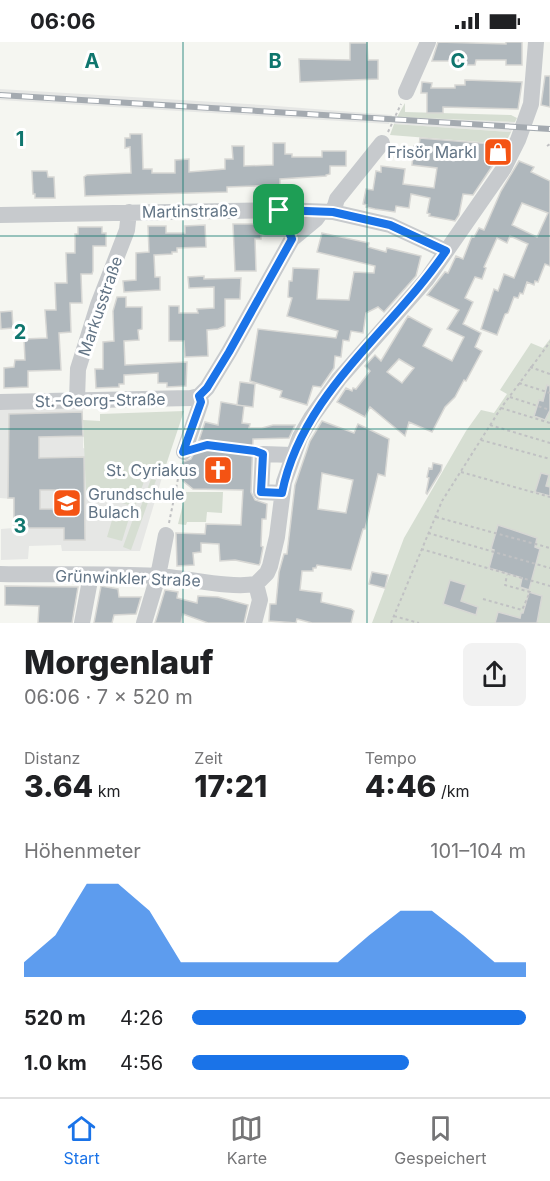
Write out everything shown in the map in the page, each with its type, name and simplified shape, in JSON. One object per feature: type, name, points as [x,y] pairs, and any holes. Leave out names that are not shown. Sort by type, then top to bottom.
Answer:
[{"type":"street","points":[[406,92],[428,42]]},
{"type":"street","points":[[254,623],[260,600],[256,584],[267,573],[270,566],[282,493],[292,455],[324,398],[427,279],[504,168],[518,140],[531,104],[536,42]]},
{"type":"street","points":[[183,452],[201,402],[199,396],[207,388],[229,352],[292,239],[327,212],[382,142]]},
{"type":"street","points":[[279,210],[292,239]]},
{"type":"street","name":"Martinstraße","points":[[0,214],[279,210],[327,212],[390,225],[446,251]]},
{"type":"street","name":"Markusstraße","points":[[77,400],[78,369],[98,306],[127,230],[129,212]]},
{"type":"street","name":"St.-Georg-Straße","points":[[0,402],[199,396]]},
{"type":"street","points":[[282,493],[261,492],[263,454],[292,455]]},
{"type":"street","points":[[144,623],[158,576],[166,535]]},
{"type":"street","name":"Grünwinkler Straße","points":[[0,574],[158,576],[237,585],[256,584]]},
{"type":"street","points":[[82,623],[91,575]]},
{"type":"path","points":[[382,142],[406,92]]},
{"type":"path","points":[[391,623],[442,501],[501,408],[550,342]]},
{"type":"path","points":[[544,350],[550,351]]},
{"type":"path","points":[[530,368],[550,374]]},
{"type":"path","points":[[519,383],[550,393]]},
{"type":"path","points":[[509,397],[550,410]]},
{"type":"path","points":[[501,408],[550,423]]},
{"type":"path","points":[[490,425],[550,443]]},
{"type":"path","points":[[481,440],[550,459]]},
{"type":"path","points":[[166,535],[183,452],[207,445],[263,454]]},
{"type":"path","points":[[461,472],[550,497]]},
{"type":"path","points":[[436,517],[550,548]]},
{"type":"path","points":[[428,533],[550,568]]},
{"type":"path","points":[[421,549],[550,586]]},
{"type":"path","points":[[483,599],[522,610],[530,592],[505,585],[507,574]]},
{"type":"path","points":[[394,616],[418,623]]},
{"type":"shaded area","points":[[0,89],[392,115],[389,124],[0,100]]},
{"type":"shaded area","points":[[405,103],[405,112],[511,115],[517,118],[515,122],[397,117]]},
{"type":"shaded area","points":[[397,117],[515,122],[511,132],[394,124]]},
{"type":"shaded area","points":[[394,124],[511,132],[505,144],[390,135]]},
{"type":"shaded area","points":[[550,339],[550,623],[372,623],[404,538],[466,431],[481,410],[494,413],[507,394],[500,390],[531,343],[543,348]]},
{"type":"shaded area","name":"Grundschule Bulach","points":[[83,408],[83,448],[163,474],[140,551],[62,551],[61,545],[29,546],[28,559],[1,560],[1,529],[13,528],[13,499],[0,498],[0,410]]},
{"type":"shaded area","points":[[184,411],[163,474],[148,470],[135,507],[86,492],[83,420],[100,421],[100,414]]},
{"type":"shaded area","points":[[151,479],[156,480],[131,550],[123,547],[137,508],[140,509]]},
{"type":"shaded area","points":[[186,492],[223,492],[222,513],[207,512],[206,522],[178,524]]},
{"type":"shaded area","points":[[115,510],[130,515],[122,541],[107,537]]},
{"type":"building","points":[[438,42],[506,44],[506,42],[522,42],[522,65],[506,65],[506,60],[476,60],[475,65],[453,65],[453,61],[432,61]]},
{"type":"building","points":[[350,43],[367,43],[368,60],[378,60],[378,79],[300,82],[299,59],[350,60]]},
{"type":"building","points":[[545,76],[550,76],[550,107],[541,105]]},
{"type":"building","points":[[465,80],[522,82],[518,109],[443,107],[443,113],[427,113],[427,93],[421,93],[422,82],[432,83],[431,88],[455,88],[455,85],[465,85]]},
{"type":"building","points":[[130,134],[142,134],[143,169],[152,169],[152,173],[175,173],[175,160],[189,159],[189,172],[225,169],[225,159],[233,159],[232,146],[244,146],[244,166],[273,165],[273,143],[285,143],[285,154],[292,154],[292,157],[322,157],[322,151],[346,151],[346,166],[330,166],[330,174],[326,176],[280,179],[280,185],[227,187],[227,192],[85,196],[84,177],[87,175],[131,173],[130,147],[125,148],[125,138],[130,138]]},
{"type":"building","points":[[420,138],[504,145],[473,195],[463,194],[459,215],[455,221],[429,216],[430,214],[427,213],[430,198],[411,194],[409,208],[396,206],[395,212],[366,207],[367,205],[363,204],[366,189],[373,190],[376,171],[381,172],[381,166],[405,169],[403,184],[434,188],[437,168],[412,165],[414,146],[419,146]]},
{"type":"building","points":[[519,161],[534,167],[531,172],[550,181],[550,266],[545,264],[538,282],[535,281],[534,285],[527,282],[523,294],[520,293],[518,298],[514,297],[497,335],[481,329],[494,289],[498,291],[504,274],[514,278],[528,244],[510,236],[507,243],[497,238],[484,267],[486,268],[482,279],[475,277],[465,298],[473,302],[463,324],[481,333],[475,347],[482,351],[466,381],[464,380],[455,397],[445,407],[432,432],[409,422],[405,436],[370,407],[365,417],[337,402],[346,388],[352,391],[353,388],[356,389],[370,371],[365,366],[375,355],[381,361],[408,316],[432,329],[423,346],[452,361],[464,337],[447,329],[459,310],[427,295],[445,272],[448,273],[456,256],[463,259],[472,236],[474,237],[479,228],[484,230],[501,191]],"holes":[[[522,203],[548,213],[537,237],[512,225]],[[399,359],[414,368],[402,383],[387,372]]]},
{"type":"building","points":[[32,171],[47,171],[48,177],[54,177],[55,198],[35,198]]},
{"type":"building","points":[[233,224],[261,224],[261,239],[255,239],[256,271],[235,271]]},
{"type":"building","points":[[205,225],[206,247],[177,248],[177,252],[172,252],[172,254],[154,255],[155,277],[160,277],[160,290],[124,292],[123,281],[136,280],[136,253],[149,252],[148,226],[166,226],[166,233],[185,233],[185,226]]},
{"type":"building","points":[[78,227],[102,227],[102,233],[106,233],[106,246],[93,246],[92,274],[81,274],[82,303],[70,303],[71,332],[59,333],[61,370],[28,371],[28,387],[4,388],[4,368],[14,367],[15,360],[25,360],[24,339],[47,338],[45,310],[56,310],[55,283],[67,283],[66,253],[75,253],[75,234],[78,234]]},
{"type":"building","points":[[322,233],[369,243],[368,247],[386,252],[387,248],[421,256],[416,276],[384,312],[378,307],[366,313],[363,333],[351,331],[349,341],[343,340],[341,357],[335,356],[334,368],[321,387],[313,386],[307,405],[280,397],[282,391],[250,381],[258,329],[336,338],[338,331],[287,316],[292,298],[288,297],[293,268],[319,269],[317,299],[349,300],[354,272],[374,273],[375,266],[317,252]]},
{"type":"building","points":[[204,276],[204,279],[241,278],[240,299],[225,299],[225,326],[207,330],[208,356],[185,357],[184,341],[169,341],[169,306],[179,306],[179,313],[198,313],[197,309],[214,308],[214,287],[189,288],[188,277]]},
{"type":"building","points":[[117,297],[126,297],[126,307],[142,307],[142,329],[138,330],[139,340],[124,341],[125,365],[187,362],[186,386],[167,387],[167,383],[158,383],[158,373],[124,375],[124,384],[119,384],[119,387],[96,388],[95,369],[103,369],[103,342],[114,341],[113,311]]},
{"type":"building","points":[[12,311],[13,328],[1,329],[0,312]]},
{"type":"building","points":[[240,382],[255,384],[253,407],[237,405]]},
{"type":"building","points":[[547,385],[550,386],[550,410],[545,420],[534,416],[539,400],[543,401]]},
{"type":"building","points":[[221,402],[244,406],[242,423],[250,424],[249,428],[295,425],[289,438],[253,439],[251,492],[255,500],[267,504],[266,519],[262,519],[261,546],[263,547],[260,563],[259,565],[235,560],[220,561],[219,544],[201,543],[201,552],[193,553],[194,565],[177,566],[176,533],[205,534],[206,524],[241,525],[243,490],[193,489],[183,481],[180,472],[183,462],[191,459],[195,451],[207,441],[199,440],[205,422],[218,425]]},
{"type":"building","name":"Grundschule Bulach","points":[[82,412],[83,436],[39,437],[39,458],[84,457],[85,540],[64,540],[64,528],[14,528],[14,498],[8,498],[9,414]],"holes":[[[40,490],[63,490],[63,509],[40,509]]]},
{"type":"building","points":[[322,421],[354,433],[358,424],[389,439],[385,476],[378,474],[365,529],[363,529],[351,570],[317,565],[313,571],[302,571],[300,590],[322,593],[321,602],[351,609],[354,611],[351,623],[312,623],[297,619],[296,623],[269,621],[270,604],[276,604],[279,572],[284,554],[287,554],[295,485],[310,441]],"holes":[[[322,473],[353,480],[346,513],[318,509]]]},
{"type":"building","points":[[433,463],[442,465],[441,471],[427,494],[429,478],[427,477]]},
{"type":"building","points":[[541,473],[549,475],[546,486],[550,487],[550,496],[535,492]]},
{"type":"building","points":[[498,525],[537,538],[535,547],[540,549],[529,590],[520,587],[522,578],[489,568],[494,550],[491,549]]},
{"type":"building","points":[[372,572],[388,575],[385,588],[369,584]]},
{"type":"building","points":[[450,580],[466,585],[461,601],[478,607],[476,615],[443,604]]},
{"type":"building","points":[[5,586],[78,587],[72,623],[38,623],[39,606],[5,605]]},
{"type":"building","points":[[101,586],[118,589],[119,597],[141,597],[136,614],[114,615],[112,623],[94,623]]},
{"type":"building","points":[[165,590],[178,592],[177,598],[197,603],[198,596],[218,597],[248,605],[244,623],[208,623],[183,614],[181,623],[155,623]]},
{"type":"building","points":[[529,592],[542,596],[537,623],[495,623],[498,612],[520,618]]},
{"type":"railway","points":[[0,95],[550,129]]},
{"type":"place","name":"Frisör Markl","points":[[498,152]]},
{"type":"place","name":"St. Cyriakus","points":[[218,470]]},
{"type":"place","name":"Grundschule Bulach","points":[[67,503]]},
{"type":"route","points":[[279,210],[333,212],[390,225],[446,251],[427,279],[324,398],[300,437],[292,455],[282,493],[261,492],[263,454],[207,445],[183,452],[201,402],[199,396],[207,388],[229,352],[292,239],[279,210]]}]
